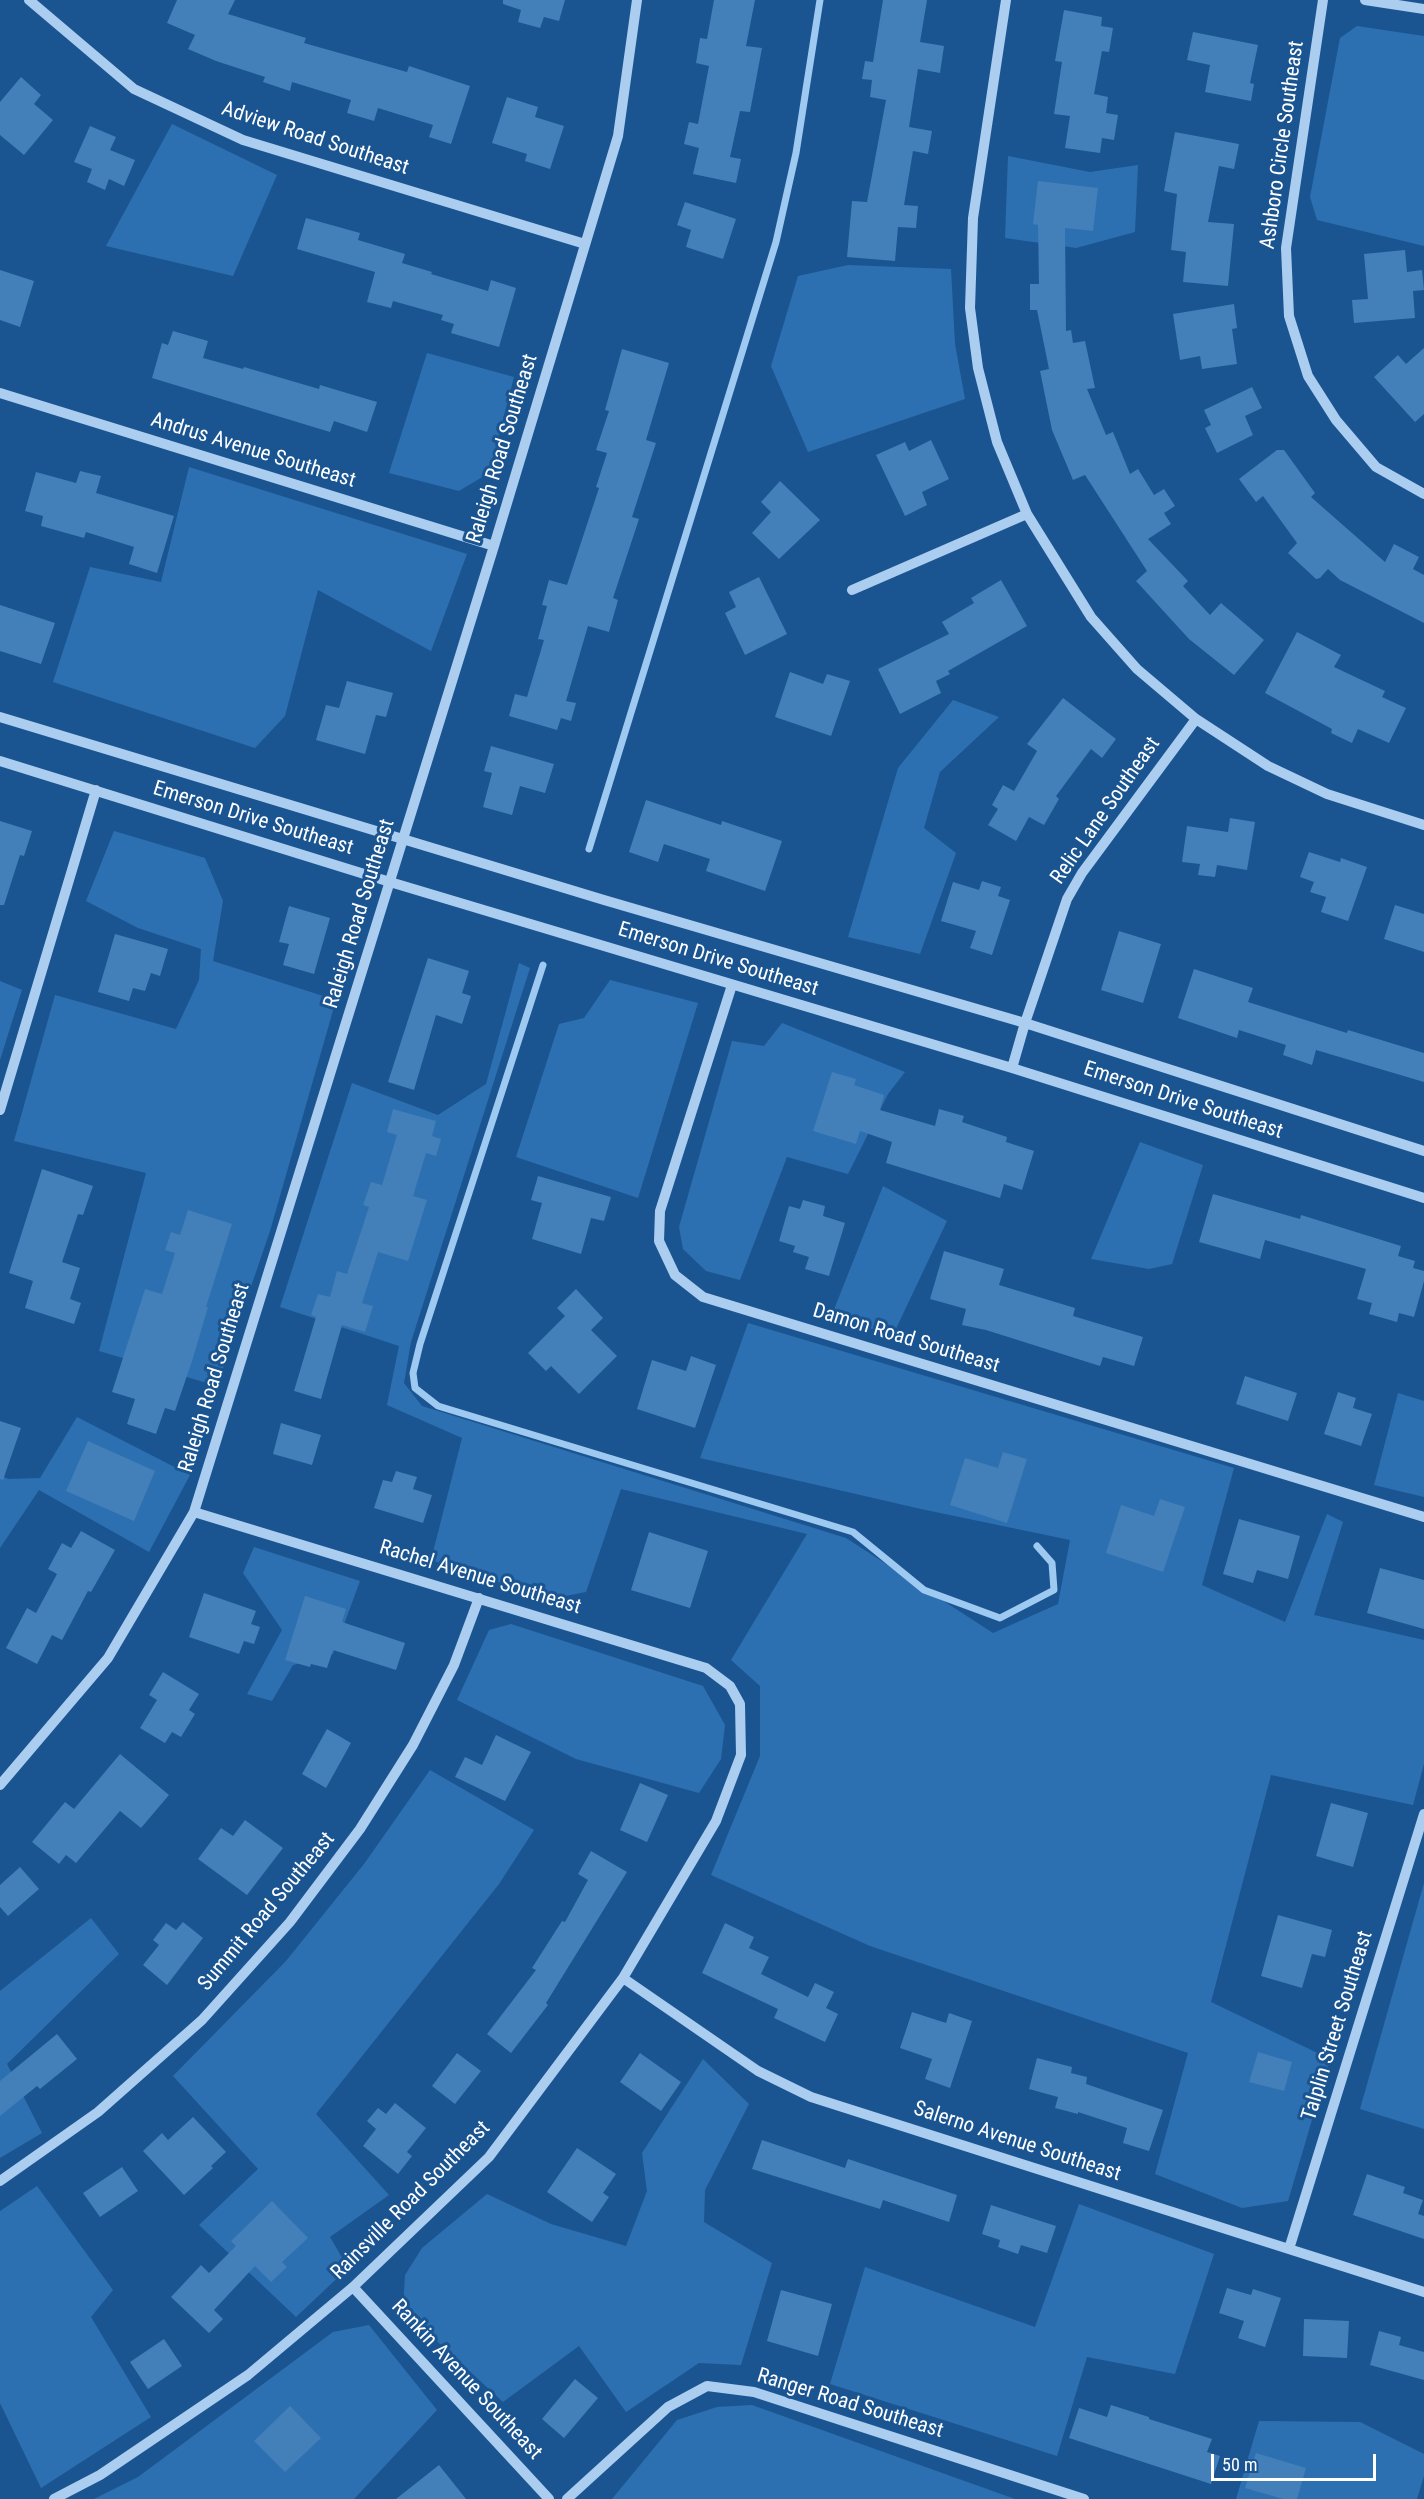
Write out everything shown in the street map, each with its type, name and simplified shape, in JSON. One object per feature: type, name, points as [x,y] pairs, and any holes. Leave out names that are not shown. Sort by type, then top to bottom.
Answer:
[{"type":"street","name":"Adview Road Southeast","points":[[29,0],[134,89],[243,140],[585,244]]},
{"type":"street","name":"Raleigh Road Southeast","points":[[0,1785],[108,1658],[194,1512],[494,546],[618,136],[637,0]]},
{"type":"street","points":[[1006,0],[973,218],[970,308],[978,368],[997,442],[1027,514],[1091,617],[1137,669],[1196,719],[1268,766],[1327,794],[1424,825]]},
{"type":"street","name":"Ashboro Circle Southeast","points":[[1323,0],[1286,248],[1289,316],[1308,376],[1336,420],[1376,467],[1424,494]]},
{"type":"street","points":[[1365,0],[1424,9]]},
{"type":"street","name":"Andrus Avenue Southeast","points":[[0,393],[494,546]]},
{"type":"street","points":[[852,590],[1027,514]]},
{"type":"street","name":"Emerson Drive Southeast","points":[[0,717],[403,840],[1025,1023],[1424,1151]]},
{"type":"street","name":"Relic Lane Southeast","points":[[1012,1068],[1067,899],[1082,873],[1196,719]]},
{"type":"street","name":"Emerson Drive Southeast","points":[[0,761],[390,882],[1012,1068],[1424,1198]]},
{"type":"street","points":[[0,1110],[96,790]]},
{"type":"street","name":"Damon Road Southeast","points":[[732,985],[660,1211],[659,1241],[675,1275],[704,1298],[1424,1517]]},
{"type":"street","name":"Rachel Avenue Southeast","points":[[194,1512],[706,1668],[730,1686],[740,1704]]},
{"type":"street","name":"Summit Road Southeast","points":[[0,2181],[98,2112],[193,2028],[290,1922],[360,1829],[413,1745],[453,1665],[479,1598]]},
{"type":"street","name":"Rainsville Road Southeast","points":[[54,2499],[100,2475],[248,2375],[353,2288],[489,2157],[623,1978],[716,1821],[741,1755],[740,1704]]},
{"type":"street","name":"Talplin Street Southeast","points":[[1289,2249],[1424,1814]]},
{"type":"street","name":"Salerno Avenue Southeast","points":[[623,1978],[758,2071],[811,2097],[1424,2292]]},
{"type":"street","name":"Rankin Avenue Southeast","points":[[353,2288],[549,2499]]},
{"type":"street","name":"Ranger Road Southeast","points":[[567,2499],[668,2407],[707,2386],[754,2392],[1083,2499]]},
{"type":"shaded area","points":[[1357,26],[1424,36],[1424,246],[1317,220],[1310,197],[1340,38]]},
{"type":"shaded area","points":[[172,124],[277,175],[233,276],[106,246]]},
{"type":"shaded area","points":[[1008,156],[1090,172],[1138,165],[1135,232],[1076,248],[1005,238]]},
{"type":"shaded area","points":[[848,265],[951,269],[955,344],[965,399],[808,452],[771,366],[798,276]]},
{"type":"shaded area","points":[[427,353],[514,377],[489,473],[459,491],[389,473]]},
{"type":"shaded area","points":[[189,467],[467,554],[431,651],[318,590],[285,716],[255,748],[53,682],[90,567],[161,582]]},
{"type":"shaded area","points":[[953,700],[999,717],[940,772],[924,828],[956,853],[920,954],[848,937],[898,768]]},
{"type":"shaded area","points":[[114,831],[205,858],[223,901],[213,961],[336,1000],[270,1231],[217,1386],[99,1351],[146,1173],[14,1141],[55,995],[176,1029],[199,980],[201,949],[138,928],[86,901]]},
{"type":"shaded area","points":[[519,963],[530,968],[411,1342],[404,1383],[422,1406],[846,1538],[993,1633],[1058,1604],[1070,1540],[921,1509],[700,1458],[748,1323],[1234,1468],[1202,1585],[1285,1622],[1327,1514],[1343,1522],[1314,1615],[1424,1640],[1424,1764],[1413,1805],[1271,1775],[1211,2002],[1330,2059],[1288,2201],[1242,2208],[1155,2174],[1188,2053],[870,1946],[711,1875],[760,1756],[760,1686],[731,1660],[807,1534],[621,1489],[586,1592],[550,1599],[431,1560],[462,1438],[387,1405],[399,1346],[280,1307],[352,1083],[438,1115],[486,1084]]},
{"type":"shaded area","points":[[610,980],[698,1003],[638,1198],[516,1157],[559,1024],[584,1018]]},
{"type":"shaded area","points":[[0,981],[22,990],[0,1060]]},
{"type":"shaded area","points":[[782,1023],[905,1072],[888,1094],[848,1174],[787,1157],[740,1280],[706,1271],[683,1249],[679,1227],[732,1041],[764,1046]]},
{"type":"shaded area","points":[[1140,1142],[1203,1165],[1172,1264],[1149,1269],[1091,1259]]},
{"type":"shaded area","points":[[883,1186],[947,1221],[893,1335],[831,1317]]},
{"type":"shaded area","points":[[1398,1393],[1424,1401],[1424,1497],[1374,1485]]},
{"type":"shaded area","points":[[77,1417],[190,1475],[149,1552],[39,1490],[0,1548],[0,1475],[8,1479],[40,1478]]},
{"type":"shaded area","points":[[254,1547],[360,1581],[333,1654],[293,1665],[272,1701],[247,1694],[282,1630],[243,1573]]},
{"type":"shaded area","points":[[511,1624],[703,1686],[725,1725],[721,1759],[699,1793],[576,1759],[457,1700],[489,1630]]},
{"type":"shaded area","points":[[430,1770],[534,1830],[499,1884],[316,2114],[389,2195],[330,2237],[348,2268],[296,2317],[199,2225],[258,2169],[173,2076],[286,1961],[364,1864]]},
{"type":"shaded area","points":[[1424,1883],[1424,2129],[1360,2109]]},
{"type":"shaded area","points":[[91,1918],[119,1954],[7,2064],[42,2133],[0,2158],[0,1991]]},
{"type":"shaded area","points":[[703,2059],[749,2104],[705,2190],[704,2222],[772,2263],[741,2365],[699,2363],[626,2412],[579,2346],[503,2402],[403,2310],[405,2275],[422,2248],[487,2194],[551,2224],[626,2246],[647,2191],[642,2153]]},
{"type":"shaded area","points":[[37,2186],[113,2290],[91,2317],[151,2417],[41,2488],[0,2403],[0,2211]]},
{"type":"shaded area","points":[[1079,2204],[1214,2254],[1175,2374],[1087,2357],[1057,2456],[830,2384],[865,2267],[1035,2327]]},
{"type":"shaded area","points":[[369,2325],[437,2410],[354,2499],[94,2499],[138,2477],[333,2332]]},
{"type":"shaded area","points":[[751,2405],[1015,2499],[612,2499],[677,2420],[717,2407]]},
{"type":"shaded area","points":[[1259,2421],[1360,2422],[1424,2454],[1424,2476],[1417,2499],[1236,2499]]},
{"type":"building","points":[[177,0],[235,0],[228,14],[306,38],[304,43],[407,72],[409,66],[470,86],[451,144],[429,137],[433,125],[378,108],[374,121],[347,113],[351,100],[292,82],[290,91],[263,82],[265,77],[188,49],[195,35],[167,23]]},
{"type":"building","points":[[503,0],[565,0],[559,21],[544,17],[540,28],[518,22],[521,10],[503,4]]},
{"type":"building","points":[[714,0],[755,0],[746,46],[762,48],[750,112],[740,111],[730,157],[741,159],[736,183],[693,174],[699,148],[684,144],[689,122],[698,124],[709,66],[696,63],[700,38],[707,39]]},
{"type":"building","points":[[883,0],[927,0],[920,42],[944,46],[940,73],[918,69],[909,127],[932,131],[928,154],[913,151],[904,205],[918,206],[916,228],[898,227],[895,261],[847,257],[852,201],[867,202],[886,100],[870,97],[872,80],[862,79],[865,61],[873,62]]},
{"type":"building","points":[[1064,10],[1102,17],[1101,26],[1113,28],[1109,52],[1102,51],[1094,94],[1108,97],[1106,113],[1118,115],[1114,140],[1102,138],[1100,153],[1065,148],[1070,116],[1054,114],[1062,62],[1055,61]]},
{"type":"building","points":[[1193,32],[1258,45],[1250,83],[1254,84],[1251,101],[1205,92],[1210,65],[1187,60]]},
{"type":"building","points":[[21,77],[41,95],[34,104],[53,120],[24,155],[0,135],[0,102]]},
{"type":"building","points":[[507,97],[538,107],[535,117],[564,126],[550,169],[525,161],[527,154],[492,143]]},
{"type":"building","points":[[90,126],[116,137],[110,150],[135,160],[124,186],[109,179],[105,190],[87,182],[92,169],[74,162]]},
{"type":"building","points":[[1175,132],[1239,144],[1234,169],[1219,166],[1208,222],[1234,224],[1228,286],[1183,282],[1186,252],[1171,250],[1177,194],[1164,191]]},
{"type":"building","points":[[1038,181],[1098,188],[1093,231],[1065,228],[1066,331],[1071,330],[1073,343],[1085,341],[1095,388],[1087,389],[1106,435],[1113,432],[1130,474],[1138,469],[1154,495],[1164,489],[1175,506],[1164,513],[1171,524],[1148,539],[1188,581],[1183,586],[1210,615],[1221,603],[1264,640],[1234,675],[1189,639],[1136,581],[1147,571],[1085,475],[1073,480],[1052,430],[1040,371],[1049,369],[1037,310],[1030,310],[1030,284],[1039,284],[1038,225],[1033,224]]},
{"type":"building","points":[[685,202],[736,219],[723,259],[686,247],[691,230],[677,225]]},
{"type":"building","points":[[306,218],[360,233],[358,240],[405,254],[402,263],[432,272],[431,274],[488,291],[491,280],[516,288],[499,347],[451,333],[454,324],[441,320],[443,315],[393,301],[391,308],[367,302],[375,272],[297,249]]},
{"type":"building","points":[[1405,250],[1407,272],[1422,270],[1424,290],[1413,291],[1415,318],[1354,323],[1352,300],[1368,299],[1364,254]]},
{"type":"building","points":[[0,270],[34,281],[20,327],[0,320]]},
{"type":"building","points":[[1234,304],[1237,328],[1232,329],[1237,364],[1202,369],[1200,356],[1180,360],[1173,314]]},
{"type":"building","points":[[173,331],[208,341],[203,358],[243,369],[244,367],[319,389],[320,385],[377,402],[367,432],[334,421],[330,432],[152,378],[162,343],[168,345]]},
{"type":"building","points":[[1424,348],[1424,414],[1415,422],[1374,377],[1398,355],[1406,364]]},
{"type":"building","points":[[622,349],[669,363],[646,440],[656,443],[632,517],[639,519],[613,598],[618,600],[609,632],[588,626],[566,701],[576,703],[571,721],[561,718],[557,730],[509,716],[515,694],[527,697],[544,640],[538,639],[547,606],[542,605],[549,580],[567,585],[599,488],[596,487],[607,453],[596,450],[609,411],[605,410]]},
{"type":"building","points":[[1252,387],[1262,408],[1245,416],[1253,435],[1217,453],[1205,428],[1211,425],[1204,410]]},
{"type":"building","points":[[931,440],[949,479],[922,492],[927,505],[905,516],[876,455],[905,442],[909,451]]},
{"type":"building","points":[[1277,450],[1284,450],[1315,493],[1311,497],[1385,562],[1394,544],[1419,557],[1413,569],[1424,575],[1424,623],[1340,580],[1328,569],[1316,579],[1288,553],[1297,543],[1263,496],[1256,502],[1239,479]]},
{"type":"building","points":[[80,471],[101,476],[96,493],[174,516],[157,573],[129,564],[134,547],[86,532],[84,538],[41,526],[43,516],[25,511],[36,472],[76,483]]},
{"type":"building","points":[[780,481],[820,520],[779,559],[752,533],[771,512],[761,502]]},
{"type":"building","points":[[759,577],[787,634],[745,655],[725,613],[736,607],[729,592]]},
{"type":"building","points":[[1001,580],[1027,626],[948,671],[950,674],[936,681],[941,693],[900,714],[878,669],[949,634],[942,622],[974,603],[971,598]]},
{"type":"building","points":[[0,605],[55,623],[41,664],[0,651]]},
{"type":"building","points":[[1297,632],[1341,655],[1334,667],[1385,691],[1382,697],[1406,708],[1389,743],[1358,729],[1352,743],[1331,733],[1332,729],[1265,693]]},
{"type":"building","points":[[790,672],[823,684],[827,674],[850,681],[831,736],[775,717]]},
{"type":"building","points":[[347,681],[393,693],[386,717],[376,715],[365,754],[316,740],[326,705],[339,708]]},
{"type":"building","points":[[1063,698],[1116,739],[1102,758],[1091,749],[1056,796],[1059,799],[1044,825],[1029,817],[1016,841],[988,825],[998,809],[992,805],[1003,785],[1014,791],[1037,751],[1027,744]]},
{"type":"building","points":[[491,746],[554,764],[545,793],[520,786],[512,815],[483,807],[492,773],[484,771]]},
{"type":"building","points":[[646,800],[721,825],[722,821],[782,841],[765,891],[706,871],[710,859],[664,844],[658,862],[629,852]]},
{"type":"building","points":[[1230,818],[1255,822],[1247,870],[1217,865],[1215,877],[1198,875],[1200,864],[1182,862],[1187,826],[1228,832]]},
{"type":"building","points":[[0,821],[32,831],[24,856],[20,855],[4,905],[0,905]]},
{"type":"building","points":[[1309,852],[1340,862],[1341,858],[1367,867],[1348,921],[1321,912],[1326,897],[1310,892],[1314,882],[1300,877]]},
{"type":"building","points":[[982,881],[1001,887],[998,896],[1010,900],[992,955],[970,948],[976,931],[941,921],[953,882],[979,890]]},
{"type":"building","points":[[1395,905],[1424,914],[1424,952],[1384,939]]},
{"type":"building","points":[[289,906],[330,918],[314,974],[283,965],[289,944],[279,942]]},
{"type":"building","points":[[1119,931],[1161,944],[1143,1003],[1101,990]]},
{"type":"building","points":[[115,934],[168,949],[160,976],[151,973],[145,991],[133,988],[129,1001],[98,992]]},
{"type":"building","points":[[428,958],[469,971],[462,993],[471,996],[462,1024],[436,1015],[414,1090],[388,1082]]},
{"type":"building","points":[[1194,969],[1253,988],[1248,1002],[1347,1033],[1348,1030],[1424,1053],[1424,1082],[1316,1050],[1312,1065],[1283,1055],[1286,1045],[1239,1030],[1237,1038],[1178,1018]]},
{"type":"building","points":[[832,1072],[856,1079],[854,1085],[884,1095],[880,1110],[935,1126],[939,1109],[964,1116],[962,1122],[1007,1137],[1006,1142],[1034,1151],[1022,1190],[1004,1184],[1000,1198],[886,1163],[892,1142],[860,1131],[856,1144],[813,1131]]},
{"type":"building","points":[[393,1109],[436,1121],[432,1136],[441,1139],[436,1156],[426,1153],[413,1196],[427,1200],[408,1261],[378,1252],[362,1303],[373,1306],[365,1332],[342,1325],[321,1399],[294,1391],[316,1317],[311,1315],[318,1294],[330,1297],[337,1271],[347,1274],[369,1207],[363,1205],[371,1182],[382,1185],[397,1135],[387,1132]]},
{"type":"building","points":[[42,1169],[93,1186],[83,1215],[78,1214],[62,1262],[80,1268],[70,1299],[81,1303],[74,1324],[25,1308],[33,1281],[9,1273]]},
{"type":"building","points":[[538,1176],[611,1197],[604,1221],[591,1218],[581,1254],[532,1239],[542,1203],[531,1200]]},
{"type":"building","points":[[1213,1194],[1300,1219],[1301,1215],[1401,1246],[1398,1256],[1415,1261],[1413,1268],[1424,1271],[1424,1281],[1414,1317],[1399,1313],[1397,1322],[1369,1314],[1372,1303],[1357,1299],[1366,1269],[1265,1240],[1260,1259],[1199,1242]]},
{"type":"building","points":[[803,1200],[825,1206],[823,1216],[845,1223],[829,1276],[805,1269],[809,1257],[793,1252],[795,1246],[779,1241],[789,1206],[800,1209]]},
{"type":"building","points":[[188,1210],[232,1224],[175,1411],[165,1408],[156,1434],[127,1424],[135,1399],[112,1392],[145,1289],[162,1294],[175,1253],[165,1250],[171,1232],[180,1235]]},
{"type":"building","points":[[944,1251],[1004,1269],[999,1285],[1075,1308],[1073,1316],[1143,1337],[1134,1366],[1103,1357],[1100,1366],[986,1330],[962,1325],[966,1309],[930,1299]]},
{"type":"building","points":[[576,1289],[603,1318],[591,1330],[617,1356],[579,1394],[551,1366],[546,1371],[528,1353],[565,1316],[557,1308]]},
{"type":"building","points":[[691,1356],[716,1365],[695,1428],[637,1409],[652,1360],[686,1371]]},
{"type":"building","points":[[1245,1376],[1297,1393],[1288,1421],[1236,1404]]},
{"type":"building","points":[[1338,1392],[1356,1398],[1353,1408],[1372,1414],[1361,1446],[1324,1434]]},
{"type":"building","points":[[0,1421],[21,1428],[3,1480],[0,1479]]},
{"type":"building","points":[[281,1423],[321,1435],[312,1465],[273,1454]]},
{"type":"building","points":[[88,1441],[155,1471],[134,1521],[66,1491]]},
{"type":"building","points":[[1003,1452],[1027,1459],[1007,1523],[950,1505],[965,1458],[998,1468]]},
{"type":"building","points":[[396,1471],[417,1477],[413,1489],[432,1495],[423,1523],[374,1508],[383,1480],[392,1482]]},
{"type":"building","points":[[1160,1499],[1185,1507],[1163,1572],[1106,1553],[1121,1505],[1154,1516]]},
{"type":"building","points":[[1239,1519],[1300,1536],[1288,1579],[1257,1570],[1253,1583],[1223,1574]]},
{"type":"building","points":[[81,1531],[115,1550],[91,1592],[88,1591],[62,1640],[52,1635],[37,1664],[6,1648],[27,1608],[36,1613],[57,1574],[48,1569],[62,1543],[71,1548]]},
{"type":"building","points":[[649,1532],[708,1551],[690,1608],[631,1590]]},
{"type":"building","points":[[1380,1568],[1424,1580],[1424,1629],[1367,1613]]},
{"type":"building","points":[[204,1593],[256,1611],[251,1624],[260,1627],[254,1644],[244,1641],[239,1654],[189,1637]]},
{"type":"building","points":[[305,1596],[346,1609],[342,1622],[405,1643],[396,1670],[333,1650],[327,1668],[311,1664],[310,1667],[285,1660]]},
{"type":"building","points":[[163,1672],[199,1694],[189,1710],[195,1714],[181,1737],[172,1732],[165,1743],[140,1728],[157,1700],[149,1695]]},
{"type":"building","points":[[327,1729],[351,1743],[326,1788],[302,1774]]},
{"type":"building","points":[[496,1735],[531,1752],[505,1801],[455,1777],[465,1757],[482,1765]]},
{"type":"building","points":[[120,1754],[169,1795],[141,1828],[120,1811],[76,1863],[66,1855],[59,1864],[32,1842],[65,1802],[74,1809]]},
{"type":"building","points":[[640,1783],[668,1795],[647,1842],[620,1830]]},
{"type":"building","points":[[1331,1803],[1368,1813],[1353,1867],[1316,1856]]},
{"type":"building","points":[[245,1820],[283,1848],[247,1895],[198,1859],[221,1828],[233,1836]]},
{"type":"building","points":[[591,1851],[627,1872],[546,2003],[548,2005],[511,2053],[487,2034],[536,1970],[532,1968],[562,1921],[565,1922],[588,1880],[578,1874]]},
{"type":"building","points":[[20,1867],[39,1889],[8,1916],[0,1907],[0,1885]]},
{"type":"building","points":[[1278,1915],[1332,1930],[1325,1957],[1312,1954],[1302,1988],[1261,1976]]},
{"type":"building","points":[[183,1922],[203,1938],[167,1985],[143,1965],[159,1945],[153,1940],[166,1923],[176,1930]]},
{"type":"building","points":[[725,1923],[754,1937],[749,1948],[769,1957],[761,1974],[808,1997],[815,1983],[834,1992],[826,2008],[838,2014],[825,2042],[774,2018],[778,2009],[702,1973]]},
{"type":"building","points":[[912,2012],[946,2023],[949,2013],[972,2021],[950,2088],[925,2079],[932,2059],[900,2048]]},
{"type":"building","points":[[57,2034],[77,2059],[40,2089],[37,2086],[0,2116],[0,2081]]},
{"type":"building","points":[[1258,2052],[1292,2062],[1284,2091],[1249,2082]]},
{"type":"building","points":[[457,2053],[481,2071],[455,2104],[432,2086]]},
{"type":"building","points":[[640,2053],[681,2082],[661,2111],[620,2082]]},
{"type":"building","points":[[1037,2058],[1072,2067],[1071,2073],[1087,2077],[1086,2084],[1163,2110],[1149,2151],[1123,2143],[1127,2128],[1078,2112],[1078,2114],[1055,2108],[1058,2097],[1029,2089]]},
{"type":"building","points":[[395,2103],[426,2128],[407,2152],[412,2156],[398,2174],[363,2146],[376,2129],[367,2121],[378,2108],[386,2114]]},
{"type":"building","points":[[193,2117],[226,2152],[211,2166],[213,2168],[184,2195],[143,2151],[162,2133],[168,2140]]},
{"type":"building","points":[[762,2140],[845,2168],[848,2159],[957,2195],[949,2222],[883,2200],[880,2209],[752,2169]]},
{"type":"building","points":[[577,2148],[616,2174],[603,2193],[609,2197],[592,2222],[547,2192]]},
{"type":"building","points":[[122,2167],[138,2191],[100,2217],[83,2193]]},
{"type":"building","points":[[1367,2174],[1405,2187],[1403,2193],[1423,2200],[1418,2214],[1424,2216],[1424,2239],[1353,2215]]},
{"type":"building","points":[[272,2201],[308,2238],[282,2262],[287,2267],[271,2282],[255,2266],[214,2310],[223,2319],[209,2333],[171,2297],[201,2265],[209,2273],[236,2246],[231,2241]]},
{"type":"building","points":[[991,2205],[1056,2226],[1047,2253],[1021,2245],[1018,2254],[998,2247],[1000,2240],[982,2234]]},
{"type":"building","points":[[1227,2288],[1251,2295],[1253,2289],[1281,2298],[1265,2347],[1238,2338],[1244,2321],[1219,2313]]},
{"type":"building","points":[[781,2290],[832,2304],[818,2356],[767,2341]]},
{"type":"building","points":[[1304,2319],[1349,2321],[1347,2358],[1303,2356]]},
{"type":"building","points":[[1379,2331],[1401,2337],[1399,2345],[1424,2352],[1424,2380],[1370,2365]]},
{"type":"building","points":[[164,2339],[182,2366],[148,2389],[130,2362]]},
{"type":"building","points":[[575,2379],[598,2398],[564,2438],[542,2419]]},
{"type":"building","points":[[1111,2405],[1212,2439],[1207,2452],[1220,2456],[1211,2484],[1069,2438],[1079,2408],[1107,2417]]},
{"type":"building","points":[[290,2406],[321,2438],[285,2472],[254,2441]]},
{"type":"building","points":[[1256,2453],[1306,2468],[1297,2499],[1283,2499],[1245,2488]]},
{"type":"building","points":[[439,2465],[466,2499],[396,2499]]},
{"type":"waterway","points":[[589,849],[776,242],[796,153],[820,0]]},
{"type":"waterway","points":[[543,965],[420,1344],[413,1373],[415,1388],[438,1406],[853,1532],[924,1590],[1000,1618],[1054,1590],[1052,1563],[1037,1546]]}]
